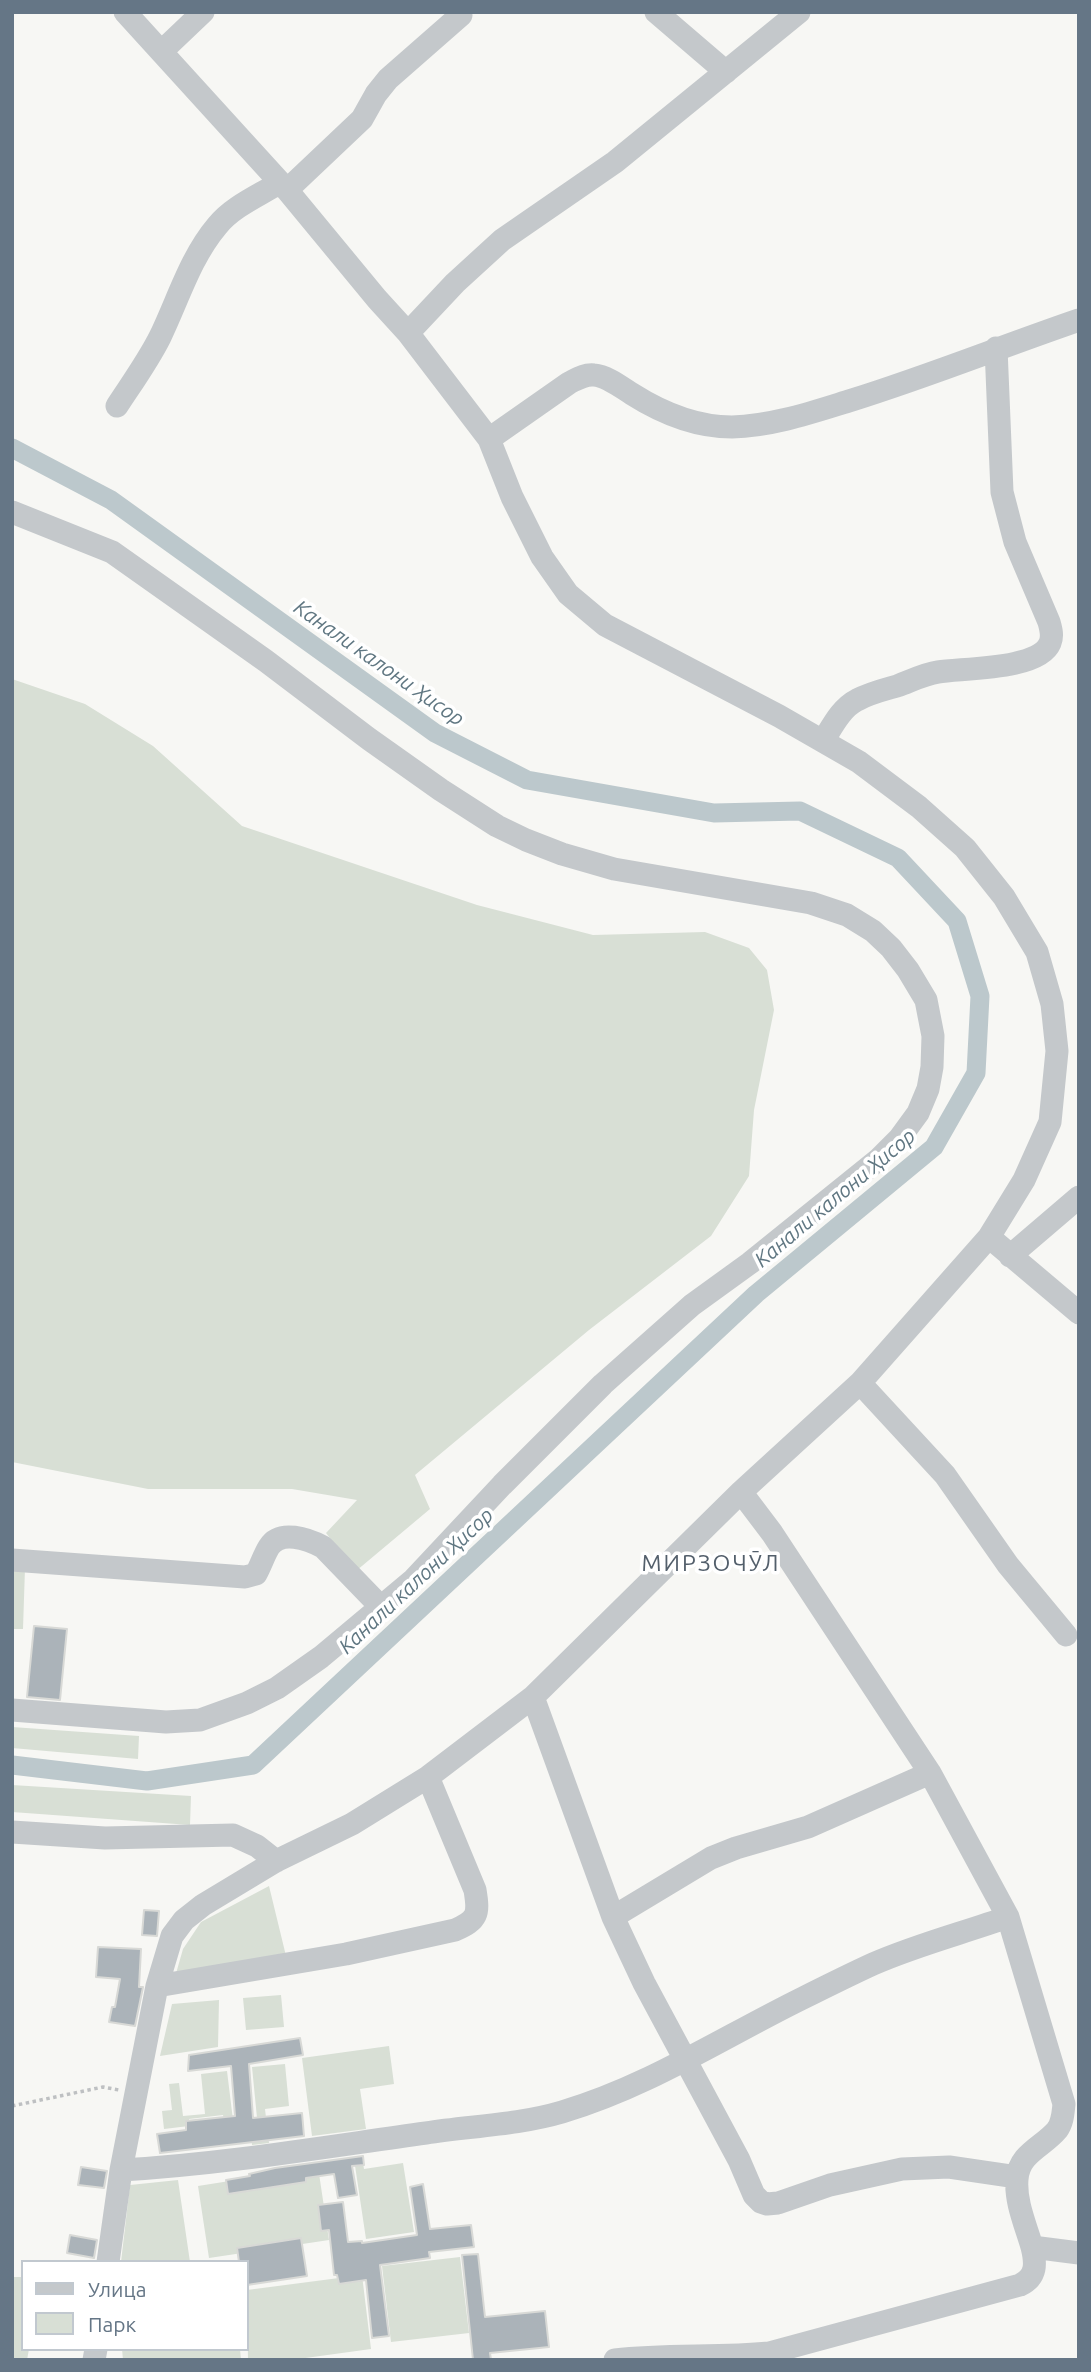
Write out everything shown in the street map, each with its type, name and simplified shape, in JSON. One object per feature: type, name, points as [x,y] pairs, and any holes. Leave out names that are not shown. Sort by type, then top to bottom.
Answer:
[{"type":"street","points":[[108,2260],[134,2093],[157,1986],[172,1936],[184,1920],[202,1905],[276,1861],[352,1824],[428,1777],[533,1697],[741,1492],[860,1383],[989,1237],[1024,1180],[1050,1122],[1057,1051],[1052,1004],[1037,952],[1004,897],[965,848],[919,807],[859,762],[605,625],[568,594],[542,557],[512,498],[489,439],[408,332],[283,187],[125,12]]},
{"type":"street","points":[[162,51],[203,12]]},
{"type":"street","points":[[656,12],[726,72]]},
{"type":"street","points":[[408,332],[455,282],[502,240],[615,162],[799,12]]},
{"type":"street","points":[[117,406],[160,336],[179,290],[218,224],[236,209],[283,187],[355,127],[388,79],[461,15]]},
{"type":"street","points":[[489,439],[569,383],[584,376],[596,375],[609,380],[665,413],[701,424],[732,427],[778,421],[820,410],[912,381],[996,348],[1079,320]]},
{"type":"street","points":[[823,741],[844,709],[873,692],[937,672],[1027,660],[1042,653],[1049,645],[1052,634],[1049,622],[1015,542],[1002,492],[996,348]]},
{"type":"street","points":[[12,512],[66,531],[111,552],[266,661],[369,739],[497,826],[562,855],[614,869],[810,903],[846,915],[873,931],[908,970],[926,1000],[933,1036],[928,1089],[918,1113],[899,1139],[842,1191],[692,1305],[603,1384],[412,1580],[321,1657],[277,1689],[200,1720],[166,1722],[12,1710]]},
{"type":"street","points":[[1010,1256],[1079,1197]]},
{"type":"street","points":[[989,1237],[1079,1313]]},
{"type":"street","points":[[860,1383],[945,1475],[1008,1565],[1066,1635]]},
{"type":"street","points":[[615,2360],[769,2353],[1028,2281],[1034,2273],[1036,2262],[1017,2196],[1017,2176],[1021,2164],[1031,2151],[1058,2129],[1063,2116],[1064,2104],[1008,1917],[929,1773],[772,1533],[741,1492]]},
{"type":"street","points":[[12,1560],[246,1577],[256,1574],[271,1543],[283,1538],[293,1538],[312,1541],[323,1547],[381,1607]]},
{"type":"street","points":[[533,1697],[614,1917],[754,2195],[761,2202],[778,2203],[831,2185],[902,2169],[949,2167],[1017,2176]]},
{"type":"street","points":[[614,1917],[711,1858],[808,1827],[929,1773]]},
{"type":"street","points":[[157,1986],[346,1954],[455,1930],[469,1924],[475,1918],[478,1908],[475,1890],[428,1777]]},
{"type":"street","points":[[12,1832],[105,1838],[233,1835],[257,1846],[276,1861]]},
{"type":"street","points":[[121,2170],[167,2168],[311,2151],[512,2123],[562,2112],[615,2093],[686,2061],[800,2000],[875,1964],[1008,1917]]},
{"type":"street","points":[[1032,2248],[1079,2253]]},
{"type":"path","points":[[12,2106],[103,2087],[134,2093]]},
{"type":"green space","points":[[12,679],[85,704],[153,746],[242,826],[477,905],[593,935],[705,932],[749,948],[767,970],[774,1010],[754,1110],[749,1176],[711,1236],[589,1330],[415,1475],[430,1509],[356,1571],[326,1533],[357,1500],[292,1489],[148,1489],[12,1462]]},
{"type":"green space","points":[[12,1568],[25,1568],[23,1629],[12,1629]]},
{"type":"green space","points":[[12,1727],[139,1736],[138,1759],[12,1748]]},
{"type":"green space","points":[[12,1785],[191,1796],[190,1825],[12,1812]]},
{"type":"green space","points":[[269,1886],[287,1960],[175,1977],[183,1949],[201,1922]]},
{"type":"green space","points":[[281,1995],[284,2027],[246,2030],[243,1998]]},
{"type":"green space","points":[[219,2000],[218,2047],[160,2056],[172,2004]]},
{"type":"green space","points":[[389,2046],[394,2084],[360,2089],[366,2129],[312,2136],[302,2058]]},
{"type":"green space","points":[[285,2064],[289,2106],[265,2109],[269,2143],[252,2145],[250,2123],[225,2125],[223,2115],[189,2119],[189,2126],[164,2129],[162,2111],[172,2110],[169,2084],[179,2083],[183,2116],[205,2114],[201,2074],[227,2071],[233,2120],[257,2118],[252,2067]]},
{"type":"green space","points":[[362,2157],[364,2169],[403,2163],[414,2232],[366,2239],[354,2159]]},
{"type":"green space","points":[[318,2167],[329,2240],[209,2258],[198,2186]]},
{"type":"green space","points":[[178,2180],[190,2260],[121,2260],[130,2185]]},
{"type":"green space","points":[[460,2257],[469,2333],[391,2342],[382,2266]]},
{"type":"green space","points":[[362,2275],[371,2349],[291,2360],[248,2360],[248,2290]]},
{"type":"green space","points":[[12,2277],[21,2277],[21,2351],[29,2351],[27,2360],[12,2360]]},
{"type":"green space","points":[[122,2351],[240,2351],[241,2360],[123,2360]]},
{"type":"building","points":[[34,1626],[67,1629],[60,1700],[27,1697]]},
{"type":"building","points":[[144,1910],[159,1911],[157,1936],[142,1935]]},
{"type":"building","points":[[98,1947],[141,1949],[139,1987],[143,1987],[135,2026],[109,2022],[120,1979],[96,1977]]},
{"type":"building","points":[[300,2038],[303,2055],[249,2064],[253,2118],[302,2113],[304,2136],[160,2153],[157,2134],[186,2130],[186,2121],[235,2116],[231,2066],[188,2071],[189,2055]]},
{"type":"building","points":[[363,2156],[364,2165],[352,2166],[357,2195],[338,2198],[334,2174],[306,2178],[306,2182],[228,2194],[226,2180],[275,2168]]},
{"type":"building","points":[[81,2167],[107,2171],[104,2188],[78,2185]]},
{"type":"building","points":[[423,2184],[430,2229],[471,2225],[474,2247],[429,2252],[430,2258],[380,2265],[389,2336],[372,2338],[366,2280],[339,2284],[337,2275],[334,2275],[329,2230],[321,2231],[318,2205],[343,2202],[348,2242],[362,2243],[417,2235],[410,2187]]},
{"type":"building","points":[[70,2235],[97,2240],[94,2258],[67,2253]]},
{"type":"building","points":[[301,2238],[307,2276],[248,2285],[248,2260],[239,2260],[237,2248]]},
{"type":"building","points":[[478,2254],[485,2317],[545,2311],[549,2347],[490,2353],[491,2360],[473,2360],[462,2255]]},
{"type":"waterway","name":"Канали калони Ҳисор","points":[[12,448],[111,500],[435,733],[527,780],[714,813],[800,811],[898,858],[957,921],[980,996],[976,1073],[934,1147],[756,1294],[253,1765],[147,1781],[12,1765]]},
{"type":"district","name":"МИРЗОЧӮЛ","points":[[711,1563]]}]
